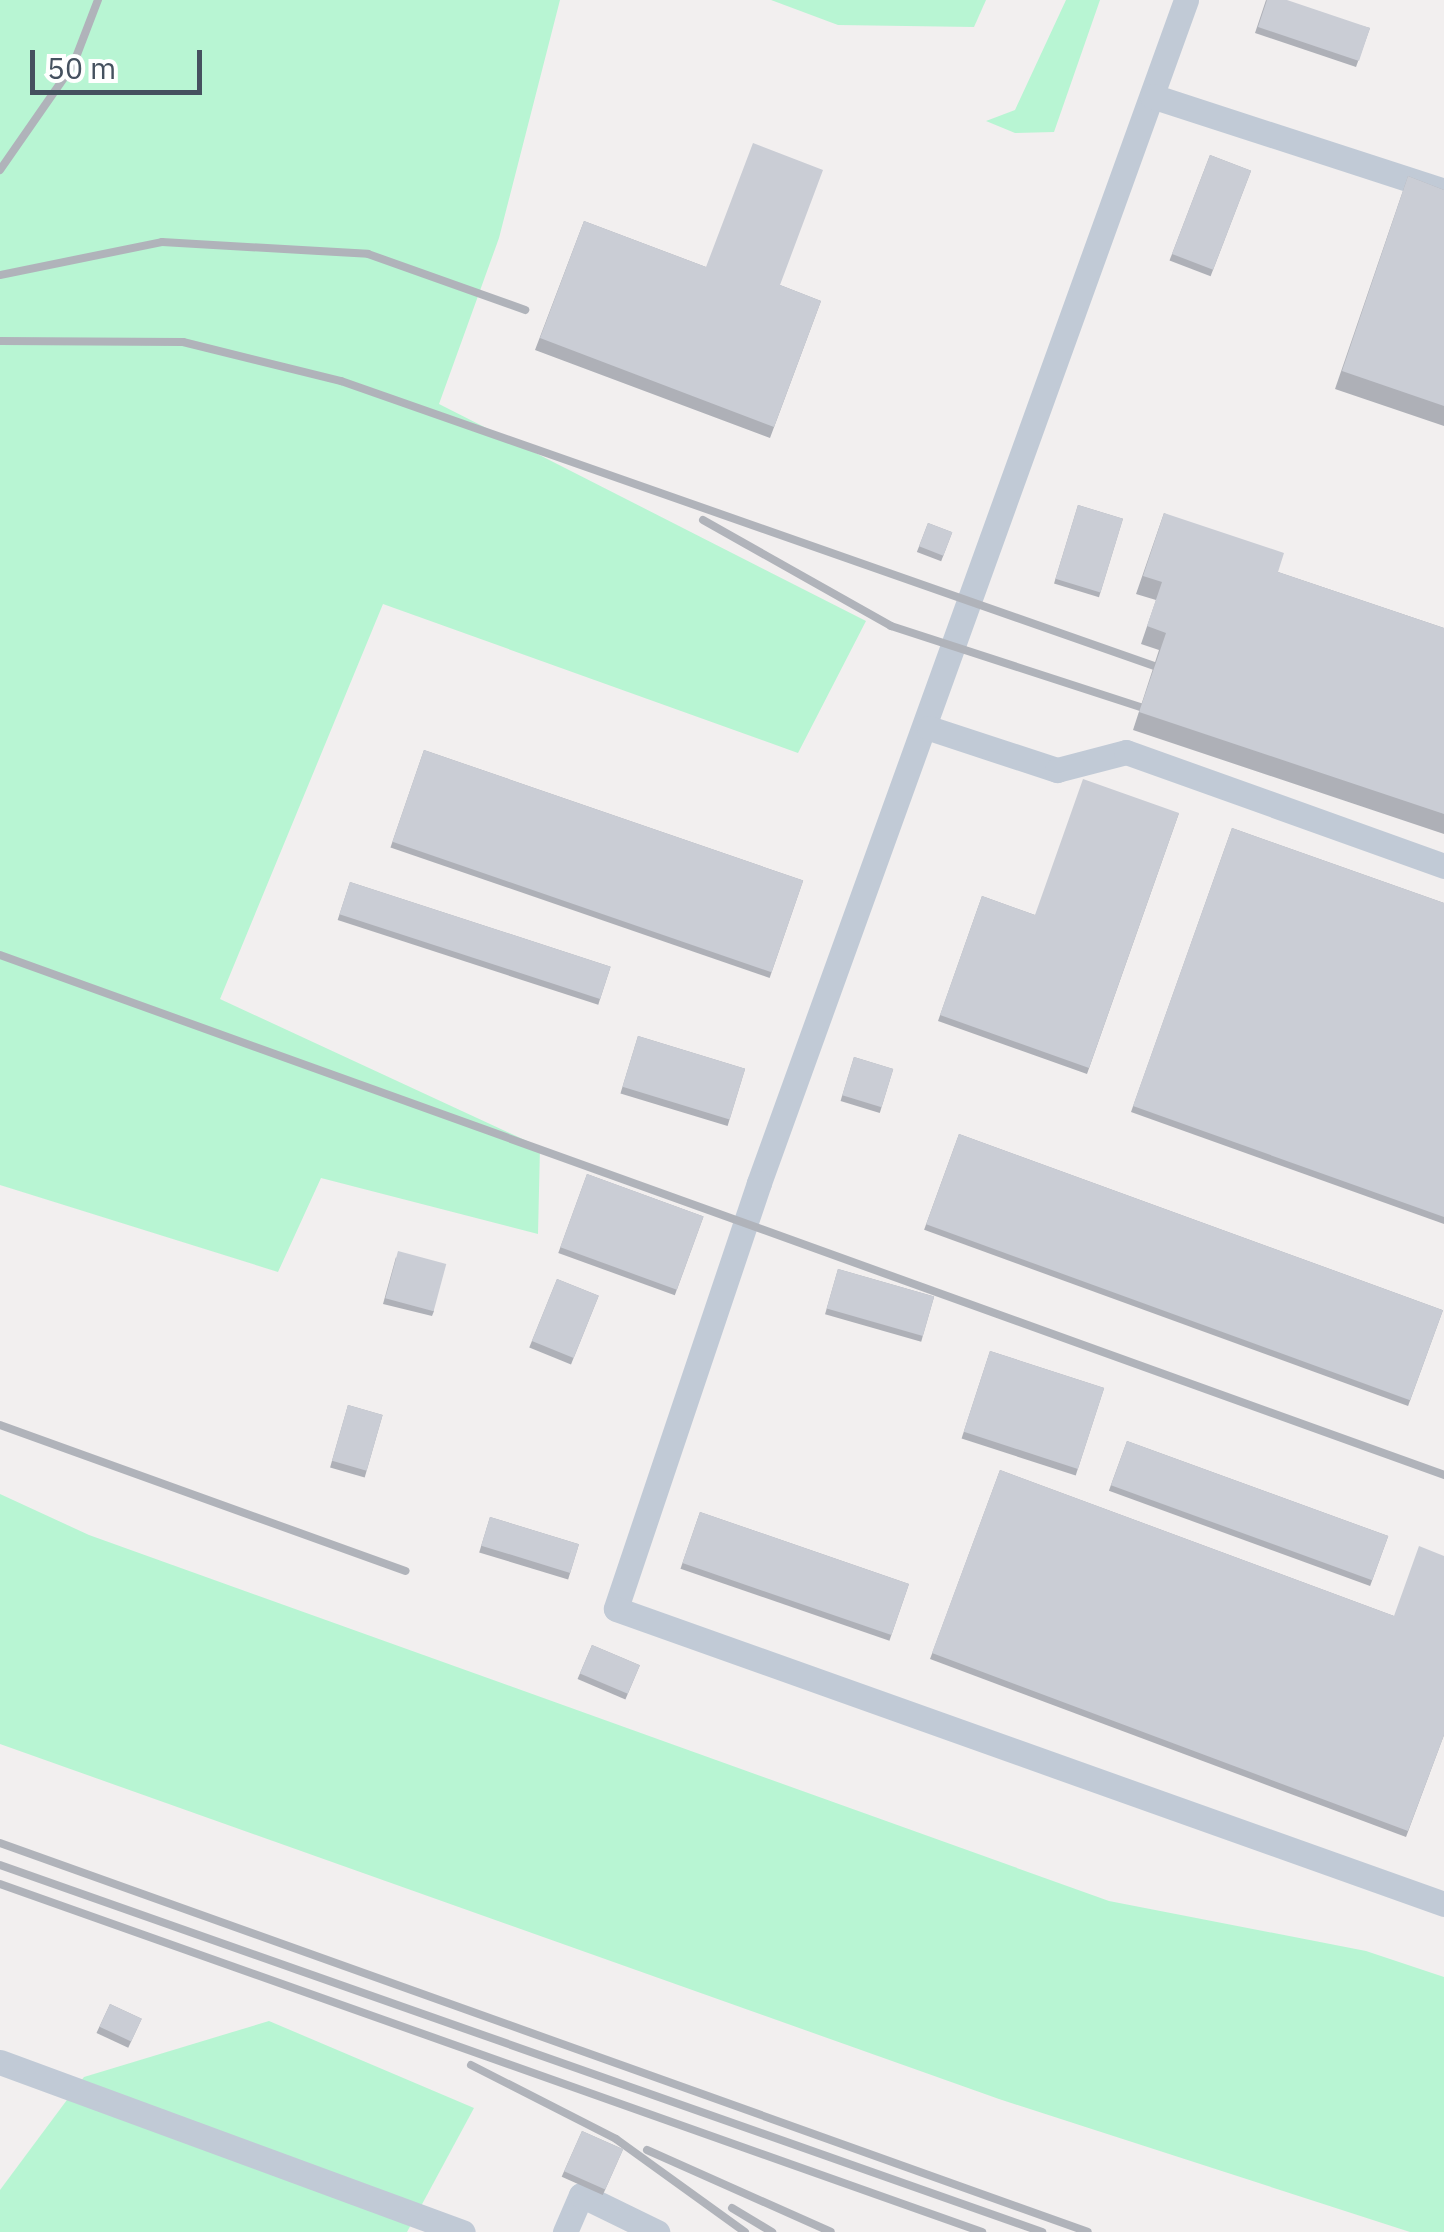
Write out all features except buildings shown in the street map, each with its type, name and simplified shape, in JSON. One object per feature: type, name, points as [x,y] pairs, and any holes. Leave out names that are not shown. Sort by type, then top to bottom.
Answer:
[{"type":"street","points":[[1186,0],[929,728],[759,1183],[616,1609],[1444,1904]]},
{"type":"street","points":[[1152,96],[1444,192]]},
{"type":"street","points":[[929,728],[1057,770],[1126,752],[1444,866]]},
{"type":"street","points":[[0,2062],[463,2232]]},
{"type":"street","points":[[565,2232],[581,2195],[657,2232]]},
{"type":"green space","points":[[0,0],[560,0],[499,238],[439,404],[866,621],[798,753],[383,604],[220,999],[540,1147],[538,1234],[321,1178],[278,1272],[0,1185]]},
{"type":"green space","points":[[771,0],[986,0],[974,27],[838,25]]},
{"type":"green space","points":[[1066,0],[1100,0],[1054,132],[1015,133],[986,121],[1015,110]]},
{"type":"green space","points":[[0,1494],[89,1535],[1109,1901],[1366,1951],[1444,1977],[1444,2232],[1410,2232],[999,2099],[0,1744]]},
{"type":"green space","points":[[269,2021],[474,2108],[407,2232],[0,2232],[0,2190],[84,2077]]},
{"type":"railway","points":[[0,170],[73,65],[98,0]]},
{"type":"railway","points":[[0,275],[162,242],[368,254],[525,310]]},
{"type":"railway","points":[[0,341],[183,342],[341,381],[1180,675]]},
{"type":"railway","points":[[703,520],[891,626],[1165,715]]},
{"type":"railway","points":[[0,955],[1444,1475]]},
{"type":"railway","points":[[0,1425],[405,1571]]},
{"type":"railway","points":[[0,1843],[1088,2232]]},
{"type":"railway","points":[[0,1865],[1042,2232]]},
{"type":"railway","points":[[0,1884],[982,2232]]},
{"type":"railway","points":[[471,2065],[616,2139],[745,2232]]},
{"type":"railway","points":[[647,2150],[831,2232]]},
{"type":"railway","points":[[732,2208],[772,2232]]}]
